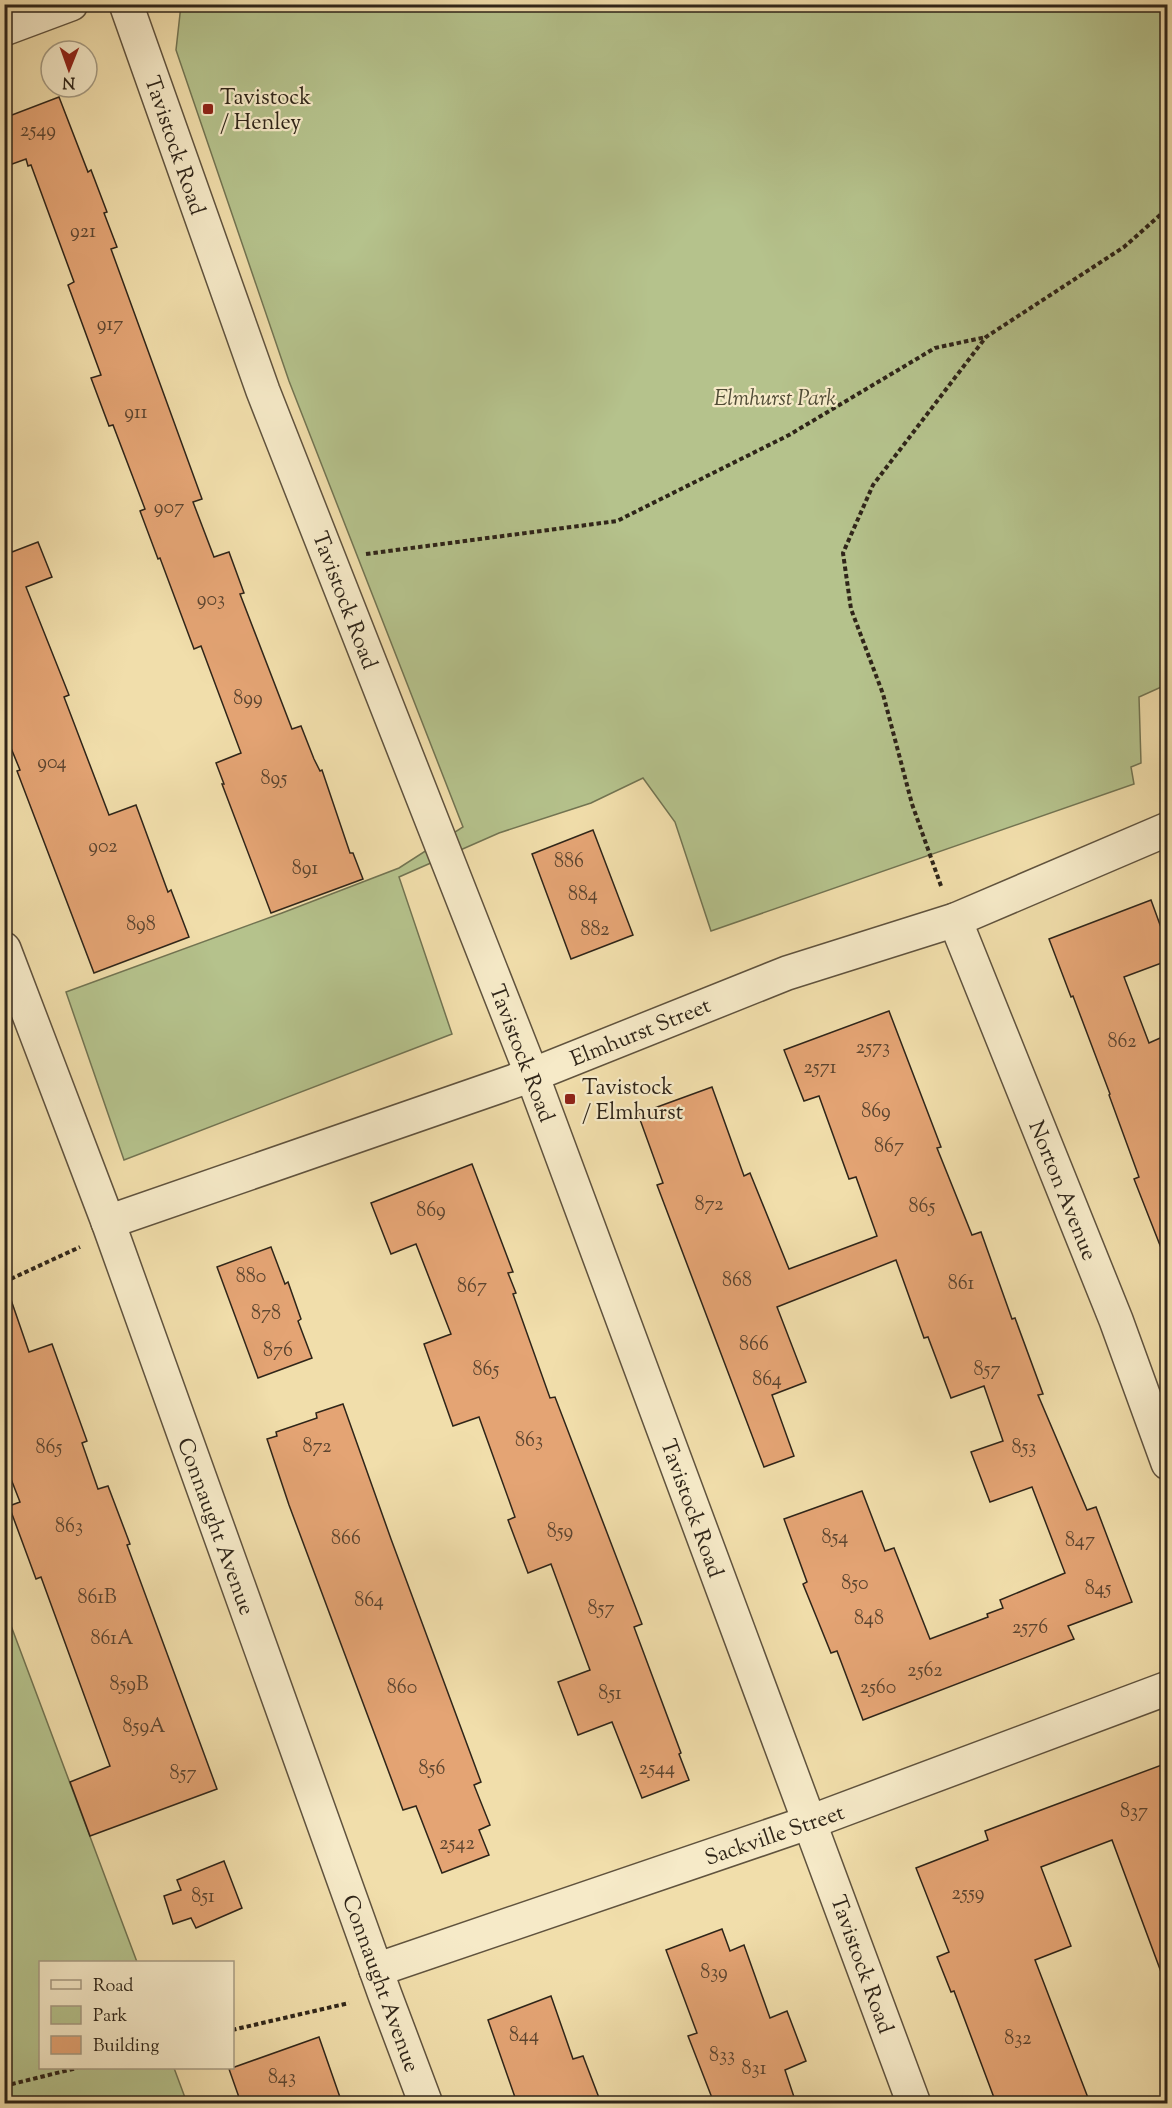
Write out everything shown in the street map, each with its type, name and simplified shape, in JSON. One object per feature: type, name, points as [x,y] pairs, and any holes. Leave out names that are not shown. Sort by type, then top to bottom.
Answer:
[{"type":"street","points":[[4,29],[70,4]]},
{"type":"street","name":"Tavistock Road","points":[[126,4],[263,391],[532,1075],[914,2103]]},
{"type":"street","name":"Elmhurst Street","points":[[110,1227],[532,1075],[787,972],[955,920],[1167,829]]},
{"type":"street","name":"Norton Avenue","points":[[955,920],[1112,1309],[1167,1463]]},
{"type":"street","name":"Connaught Avenue","points":[[4,949],[110,1227],[426,2103]]},
{"type":"street","name":"Sackville Street","points":[[381,1982],[1167,1688]]},
{"type":"path","points":[[955,920],[930,858],[912,804],[883,694],[851,609],[843,553],[873,485],[986,337],[1124,247],[1167,208]]},
{"type":"path","points":[[330,559],[617,521],[789,435],[935,348],[986,337]]},
{"type":"path","points":[[4,1282],[110,1227]]},
{"type":"path","points":[[234,2029],[381,1982]]},
{"type":"path","points":[[4,2086],[69,2069]]},
{"type":"green space","name":"Elmhurst Park","points":[[181,5],[1167,5],[1168,684],[1139,697],[1141,763],[1131,767],[1134,784],[711,931],[675,822],[643,778],[591,803],[499,833],[399,877],[452,1034],[124,1160],[66,992],[399,868],[463,827],[289,381],[176,50]]},
{"type":"green space","points":[[4,1607],[137,1961],[39,1961],[39,2069],[174,2069],[187,2103],[5,2103]]},
{"type":"building","points":[[54,99],[60,99],[88,172],[91,170],[107,212],[104,213],[117,247],[111,249],[202,499],[193,502],[214,557],[229,552],[244,593],[240,594],[292,729],[301,726],[314,759],[320,771],[322,770],[350,853],[353,853],[363,879],[271,913],[216,763],[241,753],[201,646],[194,649],[160,558],[158,559],[140,511],[145,509],[113,425],[109,426],[91,378],[101,375],[68,285],[74,282],[31,165],[28,166],[26,159],[4,167],[4,118]]},
{"type":"building","points":[[4,537],[12,552],[38,542],[52,577],[26,587],[69,695],[64,697],[109,815],[136,805],[168,892],[171,890],[189,937],[94,973],[4,731]]},
{"type":"building","points":[[593,830],[633,935],[571,959],[532,854]]},
{"type":"building","points":[[1151,900],[1167,944],[1167,961],[1124,977],[1149,1043],[1167,1035],[1167,1258],[1165,1258],[1134,1179],[1139,1177],[1110,1094],[1049,939]]},
{"type":"building","points":[[889,1011],[941,1147],[937,1148],[972,1235],[981,1232],[1012,1319],[1015,1318],[1043,1394],[1038,1395],[1087,1510],[1096,1507],[1132,1602],[1068,1626],[1074,1639],[863,1720],[837,1651],[831,1653],[803,1584],[807,1582],[784,1519],[862,1491],[885,1551],[894,1548],[930,1639],[988,1617],[987,1614],[1003,1608],[1000,1600],[1065,1573],[1032,1487],[990,1502],[971,1452],[1003,1441],[984,1386],[951,1398],[928,1337],[924,1338],[896,1260],[777,1307],[806,1382],[772,1395],[794,1456],[764,1467],[657,1185],[663,1183],[638,1114],[712,1087],[744,1176],[750,1173],[789,1269],[877,1236],[856,1177],[849,1179],[819,1096],[804,1101],[784,1050]]},
{"type":"building","points":[[472,1164],[513,1272],[508,1273],[516,1293],[513,1294],[550,1398],[555,1397],[642,1624],[634,1627],[689,1780],[642,1798],[612,1722],[578,1735],[558,1682],[590,1670],[551,1564],[528,1573],[508,1520],[515,1517],[479,1417],[453,1426],[424,1344],[451,1334],[416,1244],[391,1254],[371,1203]]},
{"type":"building","points":[[271,1247],[285,1284],[288,1282],[301,1319],[298,1321],[312,1358],[258,1378],[217,1267]]},
{"type":"building","points":[[9,1294],[29,1352],[52,1344],[87,1441],[82,1443],[98,1489],[108,1486],[130,1544],[127,1545],[217,1789],[90,1836],[70,1782],[110,1766],[41,1577],[36,1579],[9,1506],[20,1502],[4,1461],[4,1295]]},
{"type":"building","points":[[343,1404],[481,1782],[474,1785],[490,1825],[479,1830],[489,1855],[442,1873],[416,1806],[403,1810],[289,1505],[267,1439],[277,1436],[276,1432],[317,1418],[316,1413]]},
{"type":"building","points":[[1167,1763],[1167,1980],[1164,1980],[1112,1840],[1041,1867],[1071,1946],[1035,1960],[1090,2103],[996,2103],[954,1991],[951,1992],[937,1957],[949,1952],[916,1868],[988,1840],[985,1831]]},
{"type":"building","points":[[224,1861],[242,1908],[196,1928],[191,1918],[173,1924],[164,1896],[181,1890],[177,1880]]},
{"type":"building","points":[[722,1929],[730,1951],[744,1945],[770,2018],[787,2011],[806,2061],[785,2070],[796,2103],[714,2103],[688,2036],[697,2033],[666,1950]]},
{"type":"building","points":[[551,1996],[573,2059],[583,2056],[601,2103],[517,2103],[488,2020]]},
{"type":"building","points":[[319,2037],[342,2103],[241,2103],[229,2069]]},
{"type":"place","name":"Tavistock / Henley","points":[[208,109]]},
{"type":"place","name":"Tavistock / Elmhurst","points":[[570,1099]]}]
